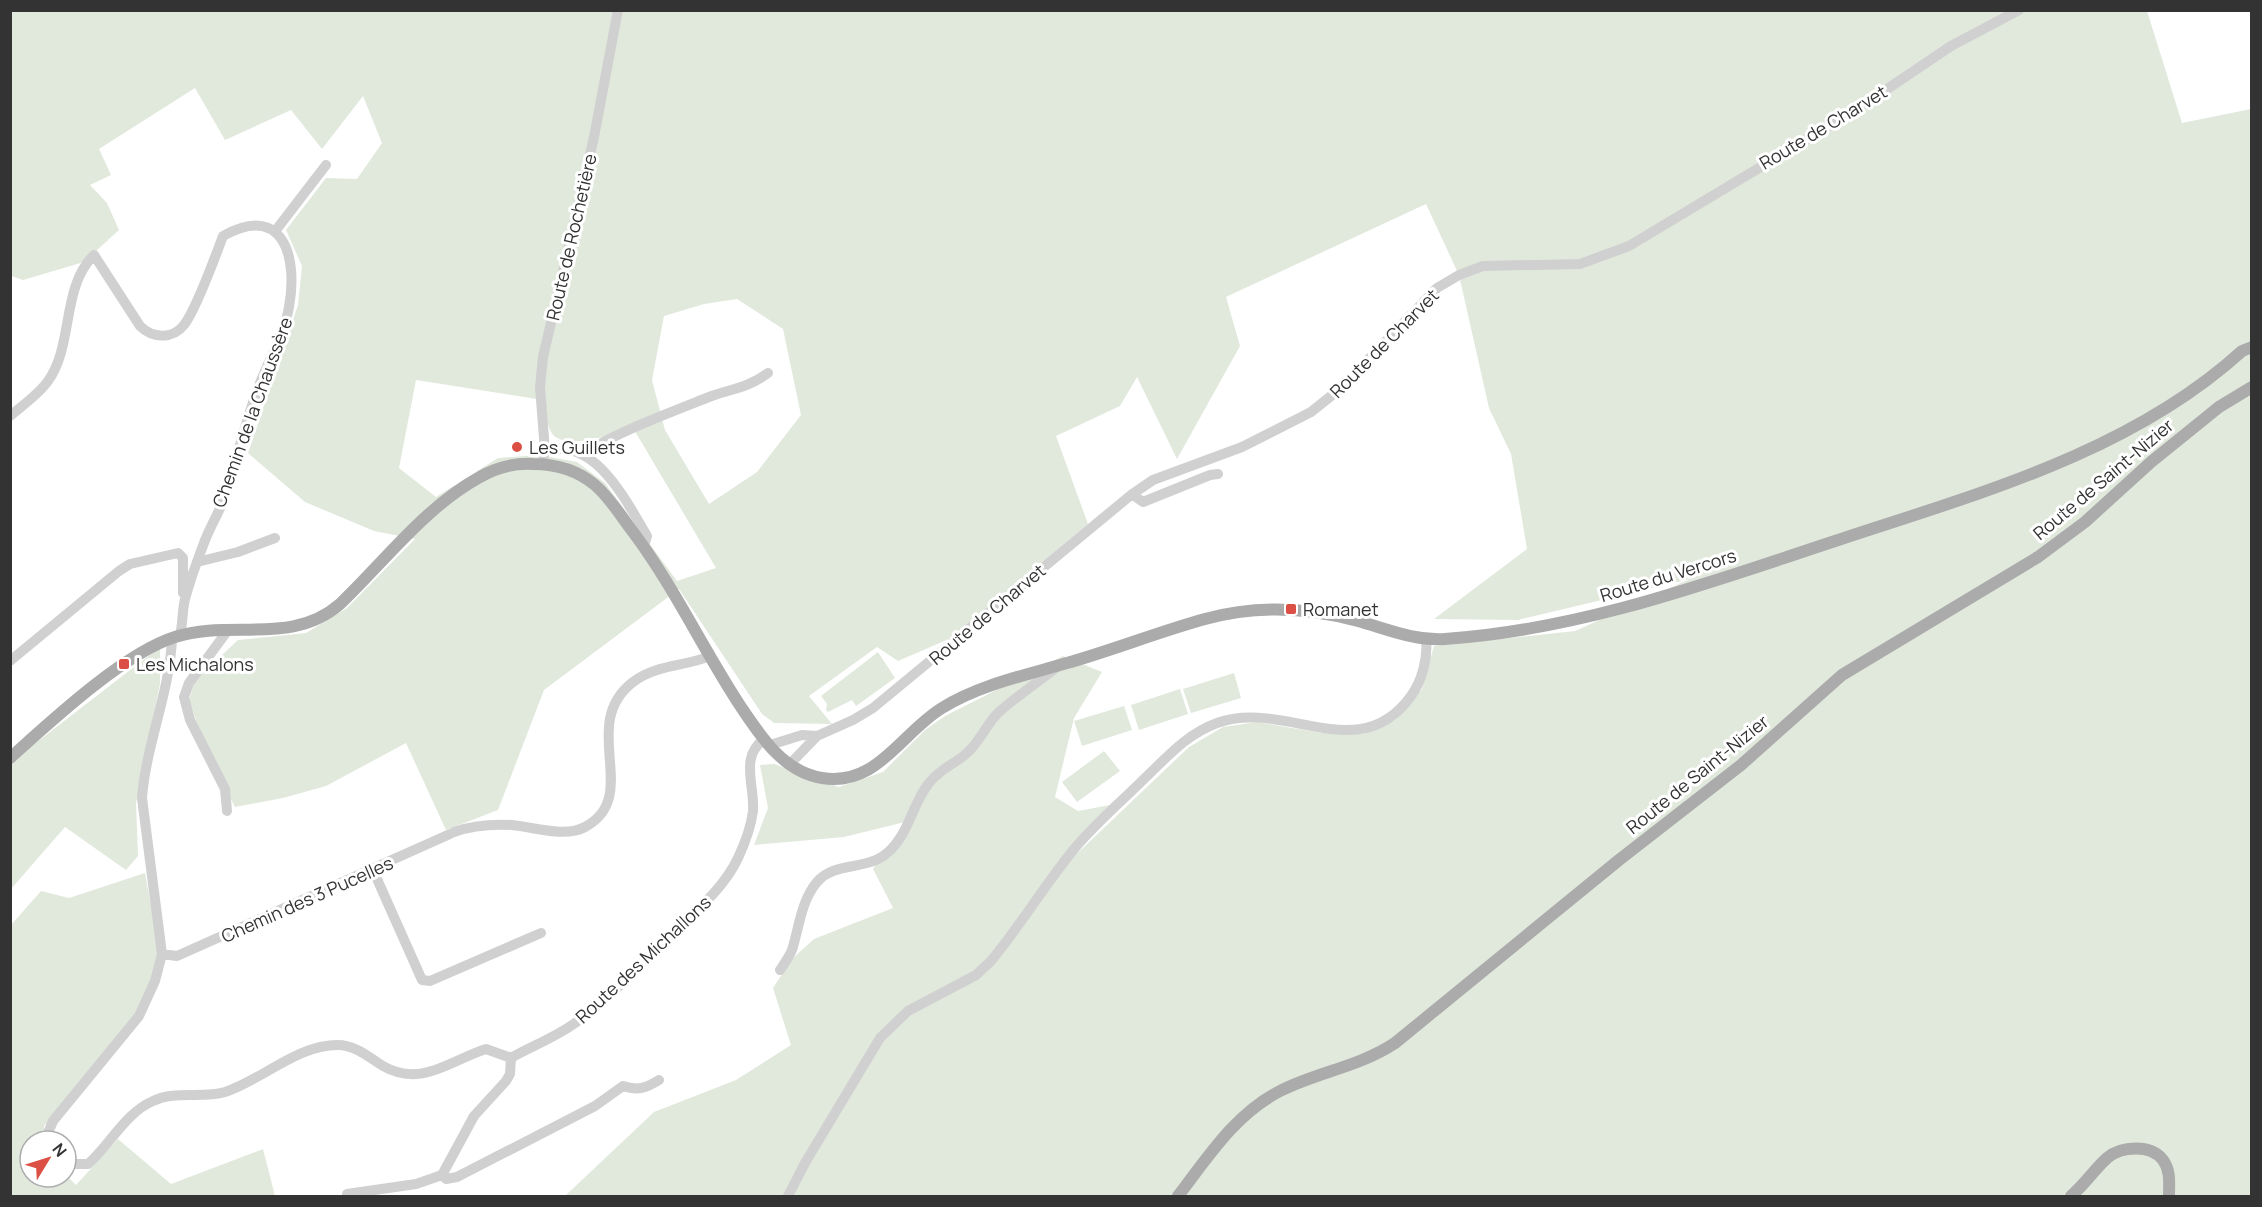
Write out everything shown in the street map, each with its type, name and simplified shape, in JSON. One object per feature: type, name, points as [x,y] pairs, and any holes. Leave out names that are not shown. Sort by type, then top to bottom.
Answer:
[{"type":"main road","name":"Route de Saint-Nizier","points":[[2032,474],[2077,455],[2155,415],[2252,347]]},
{"type":"main road","name":"Route de Saint-Nizier","points":[[1178,1197],[1219,1142],[1250,1110],[1281,1090],[1357,1064],[1395,1043],[1619,860],[1741,765],[1842,675],[2038,557],[2085,522],[2151,462],[2219,407],[2252,387]]},
{"type":"main road","points":[[10,758],[136,655],[176,637],[228,630],[292,628],[321,618],[340,604],[424,519],[466,485],[502,467],[542,464],[564,468],[594,484],[644,546],[710,656],[767,742],[789,765]]},
{"type":"main road","name":"Route du Vercors","points":[[789,765],[806,774],[824,778],[857,775],[879,764],[933,714],[950,703],[1060,665],[1234,612],[1272,609],[1304,610],[1332,615],[1426,640],[1567,621],[1639,605],[2032,474]]},
{"type":"main road","points":[[2071,1197],[2090,1180],[2108,1158],[2123,1149],[2144,1149],[2162,1159],[2170,1176],[2169,1197]]},
{"type":"street","name":"Route de Rochetière","points":[[542,464],[545,451],[540,387],[543,357],[594,137],[618,10]]},
{"type":"street","name":"Route de Charvet","points":[[789,765],[817,736],[873,708],[1153,480],[1242,447],[1311,412],[1341,388],[1437,288],[1458,275],[1483,266],[1580,264],[1629,246],[1859,108],[1951,46],[2019,10]]},
{"type":"street","points":[[10,416],[48,381],[62,345],[68,314],[86,264],[94,255],[147,334],[166,336],[183,326],[223,236],[248,226],[263,226],[276,230],[326,165]]},
{"type":"street","name":"Chemin de la Chaussère","points":[[176,637],[184,600],[197,562],[225,496],[238,444],[283,329],[289,306],[291,265],[282,237],[276,230]]},
{"type":"street","points":[[583,454],[610,439],[701,400],[751,386],[768,373]]},
{"type":"street","points":[[545,451],[564,447],[583,454],[605,473],[647,536],[644,546]]},
{"type":"street","points":[[1133,495],[1143,502],[1210,475],[1218,474]]},
{"type":"street","points":[[197,562],[238,552],[275,538]]},
{"type":"street","points":[[10,661],[130,564],[177,553],[183,558],[184,600]]},
{"type":"street","points":[[227,811],[225,789],[190,720],[184,697],[189,683],[228,630]]},
{"type":"street","points":[[50,1129],[53,1121],[139,1016],[155,981],[162,954],[142,798],[144,776],[176,637]]},
{"type":"street","points":[[788,1197],[805,1163],[880,1038],[908,1011],[976,975],[991,961],[1075,847],[1181,743],[1201,730],[1235,718],[1264,717],[1340,731],[1377,726],[1390,719],[1414,691],[1421,677],[1426,640]]},
{"type":"street","name":"Chemin des 3 Pucelles","points":[[162,954],[177,956],[471,826],[512,825],[575,831],[589,825],[603,812],[609,799],[609,720],[617,697],[646,674],[668,665],[698,661],[710,656]]},
{"type":"street","points":[[780,970],[791,951],[799,919],[815,884],[824,875],[837,869],[872,863],[887,853],[902,836],[928,784],[946,765],[966,754],[980,740],[998,713],[1060,665]]},
{"type":"street","name":"Route de Charvet","points":[[767,742],[802,735],[817,736]]},
{"type":"street","name":"Route des Michallons","points":[[511,1058],[574,1024],[600,1005],[726,879],[745,844],[752,820],[752,755],[755,745],[767,742]]},
{"type":"street","points":[[373,870],[422,980],[430,981],[540,933]]},
{"type":"street","points":[[78,1164],[88,1164],[125,1123],[152,1101],[223,1093],[317,1047],[348,1047],[385,1067],[410,1075],[430,1073],[486,1049],[511,1058],[510,1074],[506,1081],[474,1116],[442,1175],[434,1180],[416,1184],[347,1194]]},
{"type":"street","points":[[442,1175],[447,1179],[457,1177],[595,1106],[623,1086],[635,1090],[647,1088],[659,1080]]},
{"type":"shaded area","points":[[10,11],[2147,11],[2182,123],[2251,109],[2251,1196],[565,1196],[654,1112],[736,1080],[791,1045],[773,988],[792,959],[814,939],[893,908],[873,869],[905,822],[844,837],[754,845],[768,808],[760,765],[774,764],[839,787],[883,772],[925,730],[945,716],[1063,656],[1102,672],[1074,718],[1055,797],[1078,811],[1110,805],[1065,865],[1189,747],[1223,727],[1257,722],[1322,733],[1363,734],[1395,720],[1422,689],[1434,646],[1575,631],[1690,579],[1518,620],[1434,619],[1527,549],[1511,454],[1489,408],[1459,275],[1426,204],[1226,297],[1240,346],[1177,459],[1137,377],[1120,406],[1056,436],[1088,524],[949,639],[898,661],[877,647],[809,696],[832,724],[774,723],[762,714],[679,589],[544,690],[498,810],[446,830],[406,743],[326,786],[283,798],[235,807],[208,755],[189,700],[195,680],[238,640],[306,633],[347,608],[415,539],[374,531],[305,502],[248,453],[298,305],[302,266],[286,230],[326,178],[357,179],[382,143],[363,96],[322,149],[291,110],[225,140],[195,88],[99,149],[111,175],[90,185],[107,203],[119,230],[84,262],[23,280],[11,276]],"holes":[[[737,299],[783,329],[801,415],[757,472],[709,504],[665,430],[652,380],[664,316],[704,304]],[[416,380],[537,399],[544,404],[551,432],[557,438],[566,441],[590,440],[633,428],[716,568],[677,581],[605,483],[577,462],[539,455],[498,458],[436,497],[399,468]]]},
{"type":"shaded area","points":[[160,647],[160,684],[136,803],[138,856],[126,870],[65,827],[11,889],[11,762]]},
{"type":"shaded area","points":[[878,652],[895,678],[856,706],[852,700],[828,712],[827,704],[821,696]]},
{"type":"shaded area","points":[[1234,673],[1241,698],[1191,713],[1183,689]]},
{"type":"shaded area","points":[[1180,689],[1188,714],[1139,730],[1131,705]]},
{"type":"shaded area","points":[[1124,706],[1132,730],[1082,746],[1074,721]]},
{"type":"shaded area","points":[[1104,751],[1120,771],[1077,802],[1062,782]]},
{"type":"shaded area","points":[[145,873],[161,959],[140,1013],[44,1126],[44,1129],[18,1129],[18,1189],[78,1189],[78,1183],[118,1139],[171,1184],[263,1149],[275,1196],[11,1196],[11,925],[41,891],[69,898]]},
{"type":"place","name":"Les Guillets","points":[[517,447]]},
{"type":"place","name":"Romanet","points":[[1291,609]]},
{"type":"place","name":"Les Michalons","points":[[124,664]]}]
